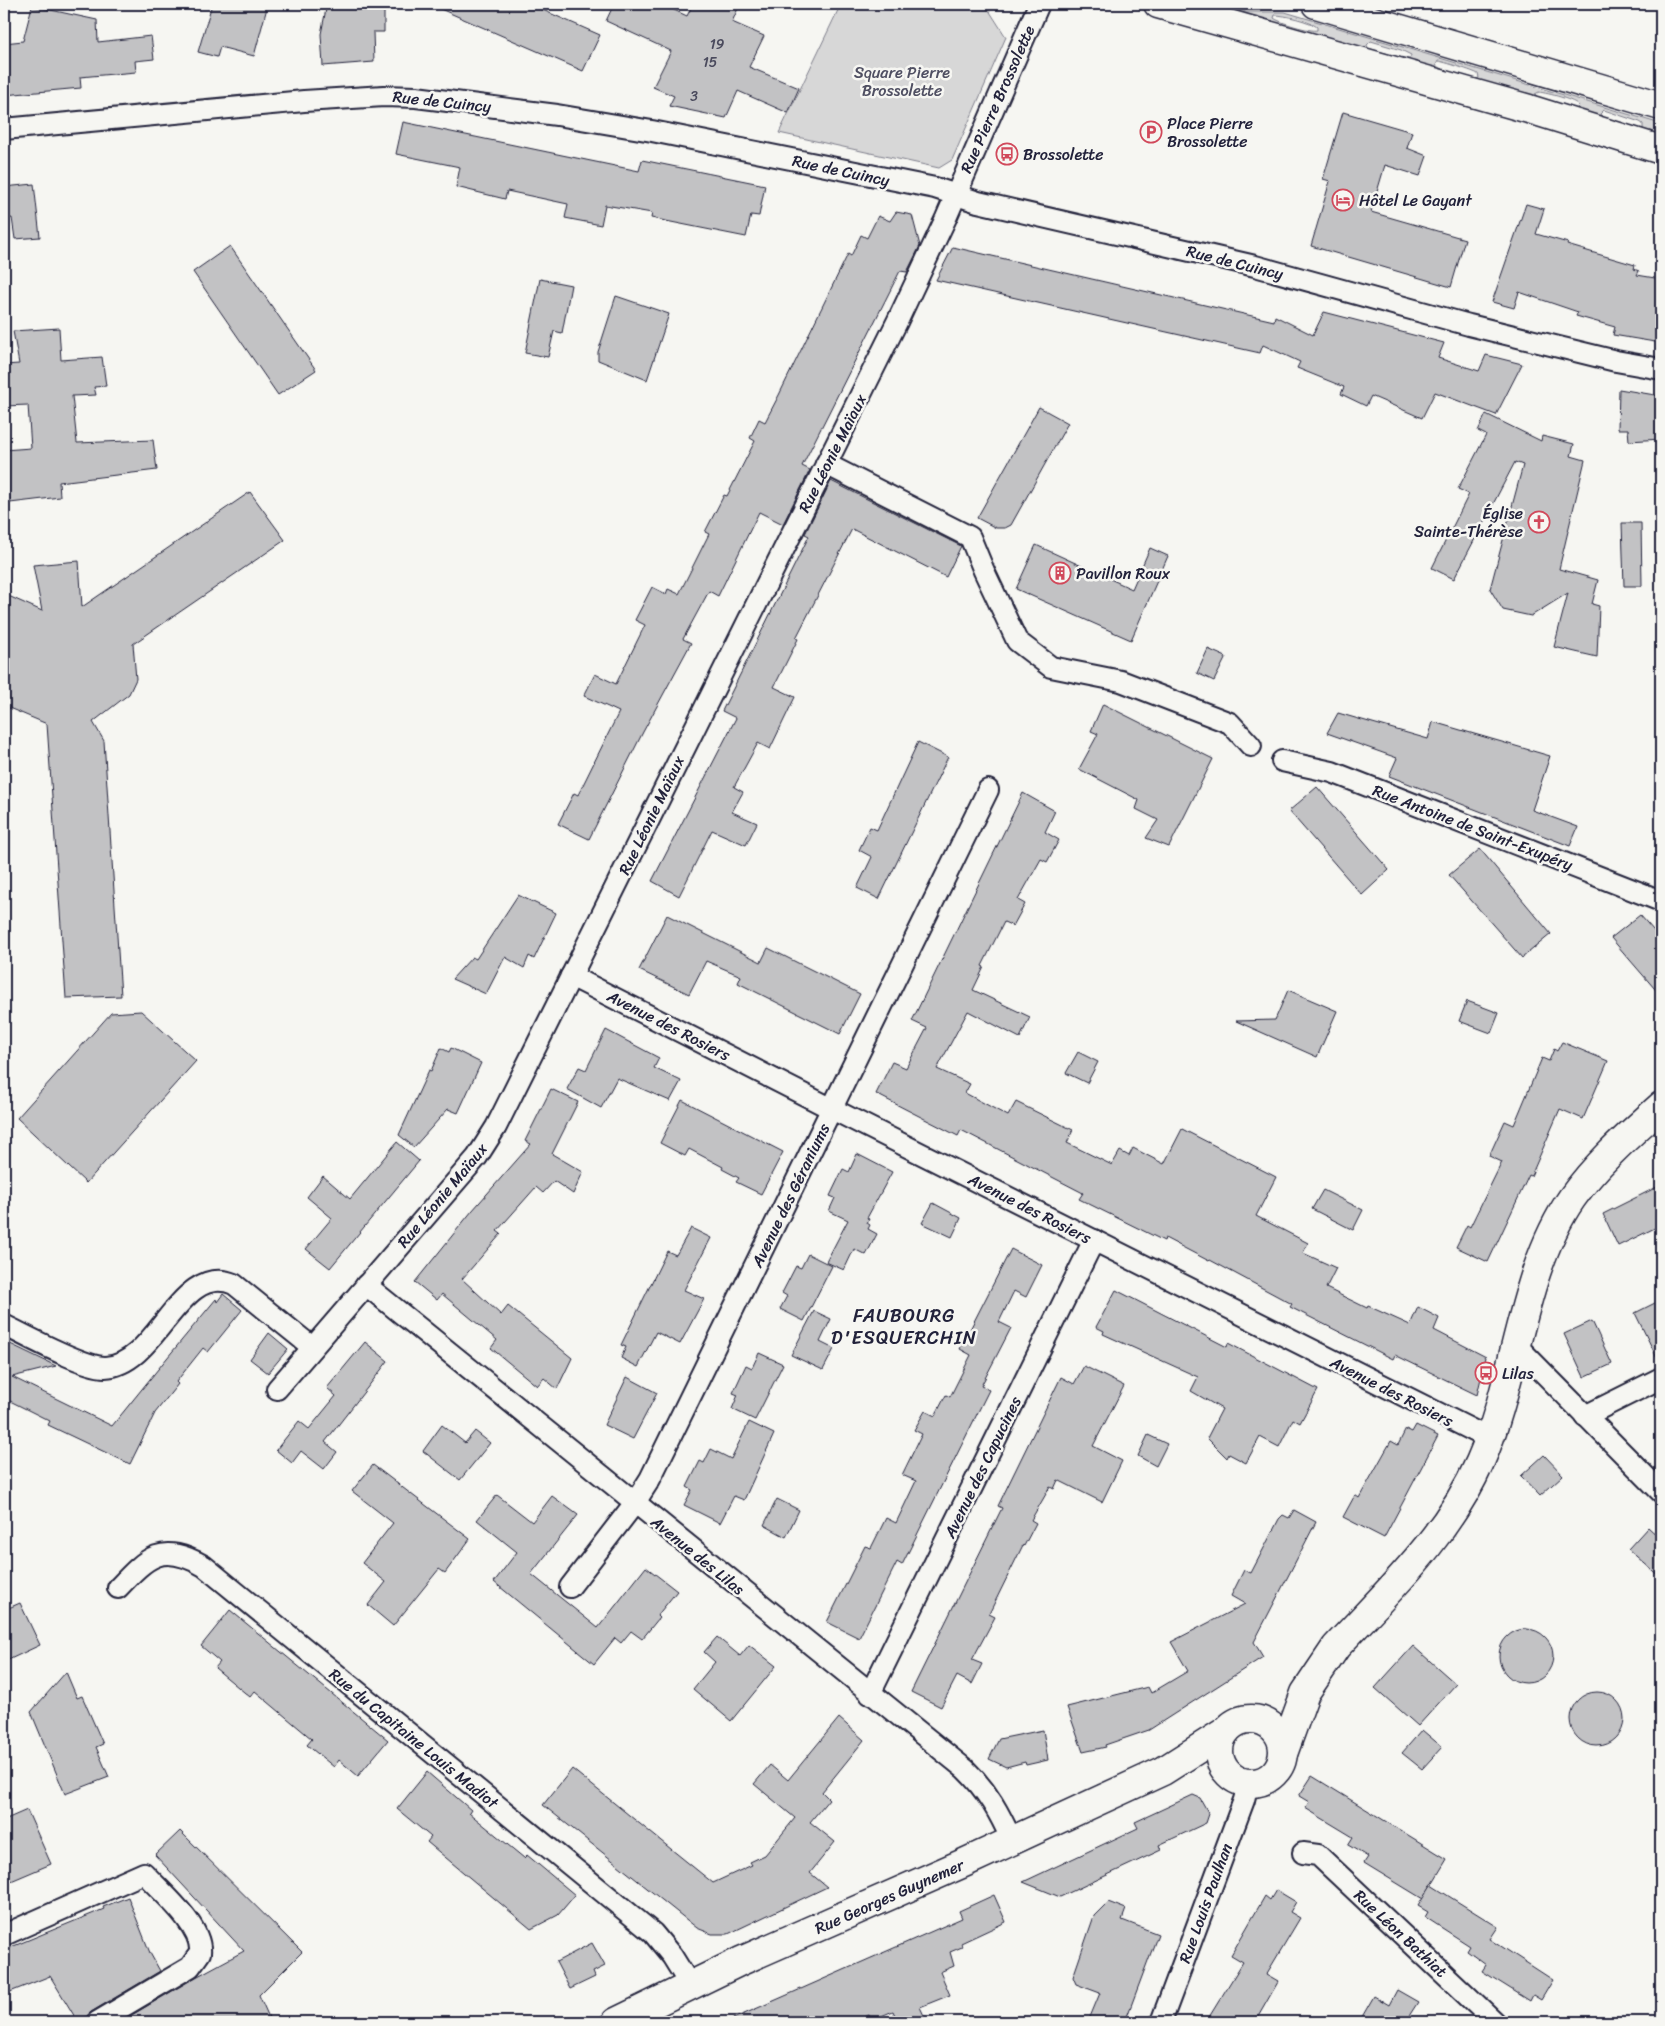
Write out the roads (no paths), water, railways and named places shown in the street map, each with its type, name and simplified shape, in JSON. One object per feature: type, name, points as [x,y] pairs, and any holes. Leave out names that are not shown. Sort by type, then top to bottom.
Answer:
[{"type":"main road","points":[[1158,4],[1519,106],[1661,150]]},
{"type":"main road","points":[[1316,4],[1661,106]]},
{"type":"main road","name":"Rue Georges Guynemer","points":[[616,2022],[690,1985],[1012,1841],[1163,1771],[1238,1725],[1278,1705],[1308,1672],[1336,1647],[1436,1536],[1468,1487],[1490,1439],[1501,1408],[1541,1262],[1552,1234],[1571,1199],[1612,1150],[1661,1106]]},
{"type":"main road","name":"Rue Georges Guynemer","points":[[1284,1751],[1305,1693],[1336,1647]]},
{"type":"main road","points":[[1265,1721],[1274,1727],[1280,1736],[1284,1751],[1282,1762],[1273,1775],[1264,1781],[1239,1779],[1223,1766],[1219,1751],[1221,1740],[1238,1725],[1265,1721]]},
{"type":"main road","name":"Rue Georges Guynemer","points":[[1163,1771],[1192,1767],[1212,1769],[1239,1779]]},
{"type":"street","name":"Rue Pierre Brossolette","points":[[956,195],[1039,4]]},
{"type":"street","name":"Rue de Cuincy","points":[[4,129],[377,96],[416,97],[557,115],[652,131],[935,188],[956,195],[1255,266],[1478,328],[1616,362],[1661,369]]},
{"type":"street","name":"Rue Léonie Maïaux","points":[[277,1389],[486,1145],[897,322],[956,195]]},
{"type":"street","points":[[826,464],[970,537],[1017,641],[1051,667],[1121,681],[1230,723],[1251,746]]},
{"type":"street","name":"Rue Antoine de Saint-Exupéry","points":[[1282,761],[1332,772],[1661,901]]},
{"type":"street","name":"Avenue des Géraniums","points":[[570,1587],[634,1504],[650,1479],[988,790]]},
{"type":"street","name":"Avenue des Rosiers","points":[[571,976],[1490,1439]]},
{"type":"street","name":"Avenue des Capucines","points":[[870,1694],[1094,1240]]},
{"type":"street","points":[[4,1325],[94,1366],[117,1365],[142,1348],[194,1289],[212,1280],[219,1280],[234,1284],[312,1348]]},
{"type":"street","name":"Avenue des Lilas","points":[[366,1285],[634,1504],[974,1777],[992,1801],[1012,1841]]},
{"type":"street","points":[[1517,1346],[1661,1492]]},
{"type":"street","points":[[1585,1416],[1661,1378]]},
{"type":"street","name":"Rue du Capitaine Louis Madiot","points":[[118,1588],[139,1565],[150,1558],[164,1554],[190,1558],[204,1566],[653,1933],[672,1956],[690,1985]]},
{"type":"street","name":"Rue Louis Paulhan","points":[[1161,2022],[1244,1800],[1239,1779]]},
{"type":"street","name":"Rue Léon Bathiat","points":[[1303,1853],[1312,1852],[1318,1855],[1495,2022]]},
{"type":"street","points":[[4,1935],[144,1873],[187,1919],[200,1944],[200,1953],[190,1967],[97,2022]]},
{"type":"place","name":"Place Pierre Brossolette","points":[[1151,132]]},
{"type":"place","name":"Brossolette","points":[[1007,154]]},
{"type":"place","name":"Hôtel Le Gayant","points":[[1343,200]]},
{"type":"place","name":"Église Sainte-Thérèse","points":[[1539,522]]},
{"type":"place","name":"Pavillon Roux","points":[[1060,573]]},
{"type":"place","name":"Lilas","points":[[1486,1373]]},
{"type":"district","name":"FAUBOURG D'ESQUERCHIN","points":[[904,1326]]},
{"type":"park label","name":"Square Pierre Brossolette","points":[[902,81]]}]
